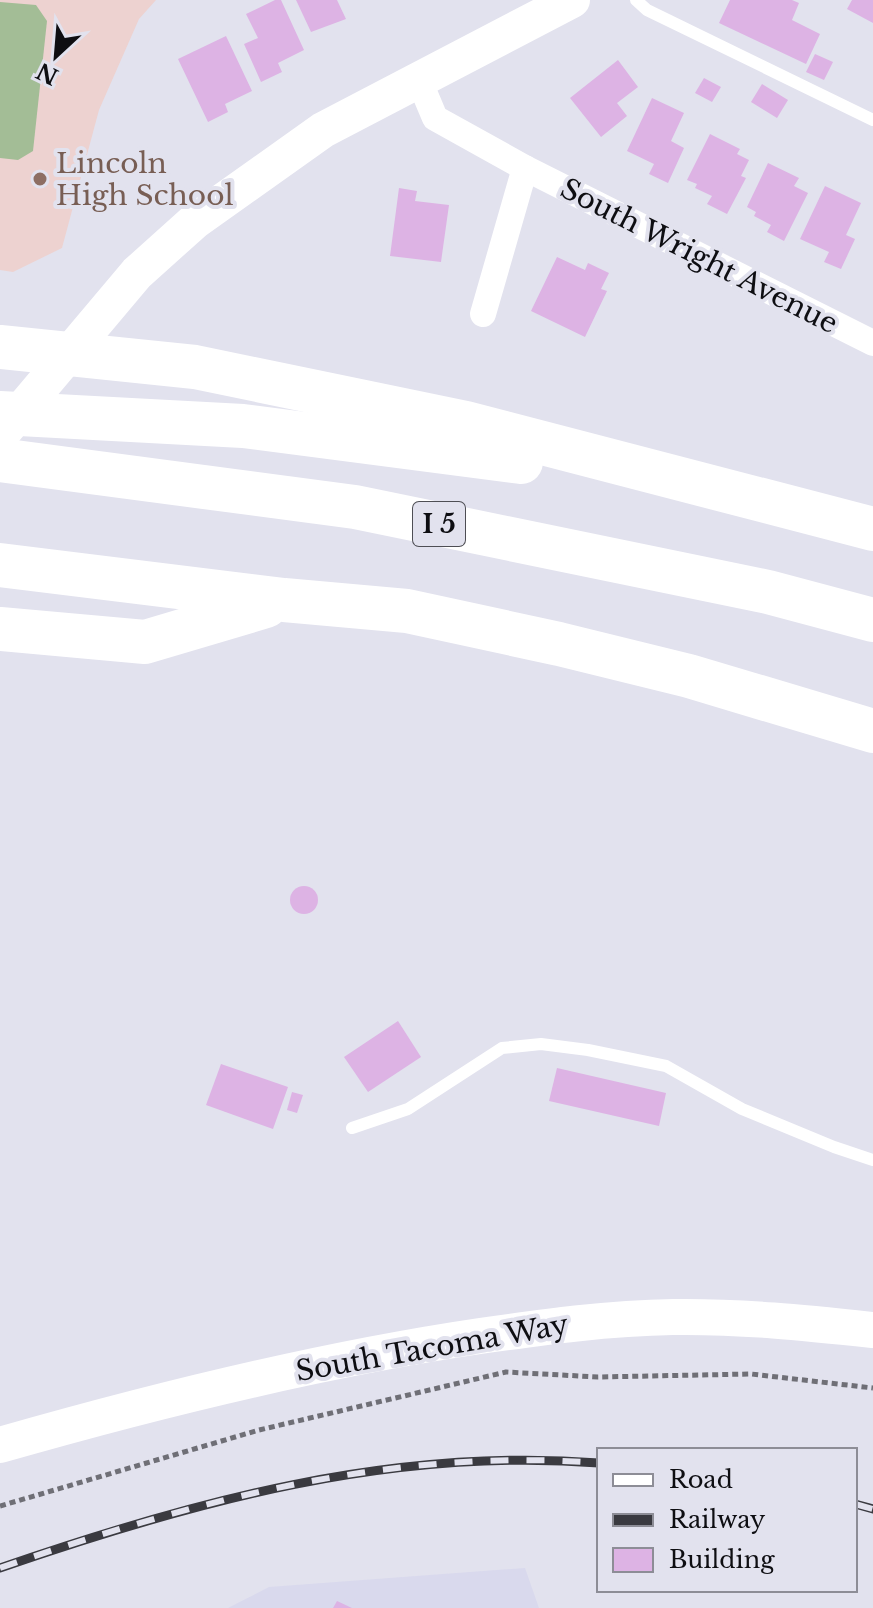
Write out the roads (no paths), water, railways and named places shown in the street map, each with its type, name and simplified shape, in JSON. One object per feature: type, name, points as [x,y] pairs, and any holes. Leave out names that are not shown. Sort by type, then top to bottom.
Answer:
[{"type":"highway","points":[[0,347],[195,367],[466,423],[873,529]]},
{"type":"highway","points":[[0,413],[243,426],[722,490]]},
{"type":"highway","name":"I 5","points":[[0,460],[355,507],[768,592],[873,620]]},
{"type":"highway","points":[[0,565],[284,600],[407,611],[689,676],[873,731]]},
{"type":"highway","points":[[0,629],[145,642],[284,600]]},
{"type":"main road","points":[[0,435],[137,273],[195,221],[323,130],[572,0]]},
{"type":"main road","name":"South Tacoma Way","points":[[0,1445],[243,1381],[413,1346],[568,1323],[673,1317],[775,1320],[873,1330]]},
{"type":"street","name":"South Wright Avenue","points":[[419,80],[435,118],[525,168],[873,343]]},
{"type":"street","points":[[483,314],[525,168]]},
{"type":"lane","points":[[636,0],[647,10],[873,120]]},
{"type":"lane","points":[[352,1128],[408,1109],[502,1048],[541,1044],[666,1066],[742,1109],[873,1160]]},
{"type":"railway","points":[[0,1568],[146,1521],[295,1484],[445,1463],[522,1460],[597,1463]]},
{"type":"railway","points":[[857,1505],[873,1509]]},
{"type":"place","name":"Lincoln High School","points":[[40,179]]}]
